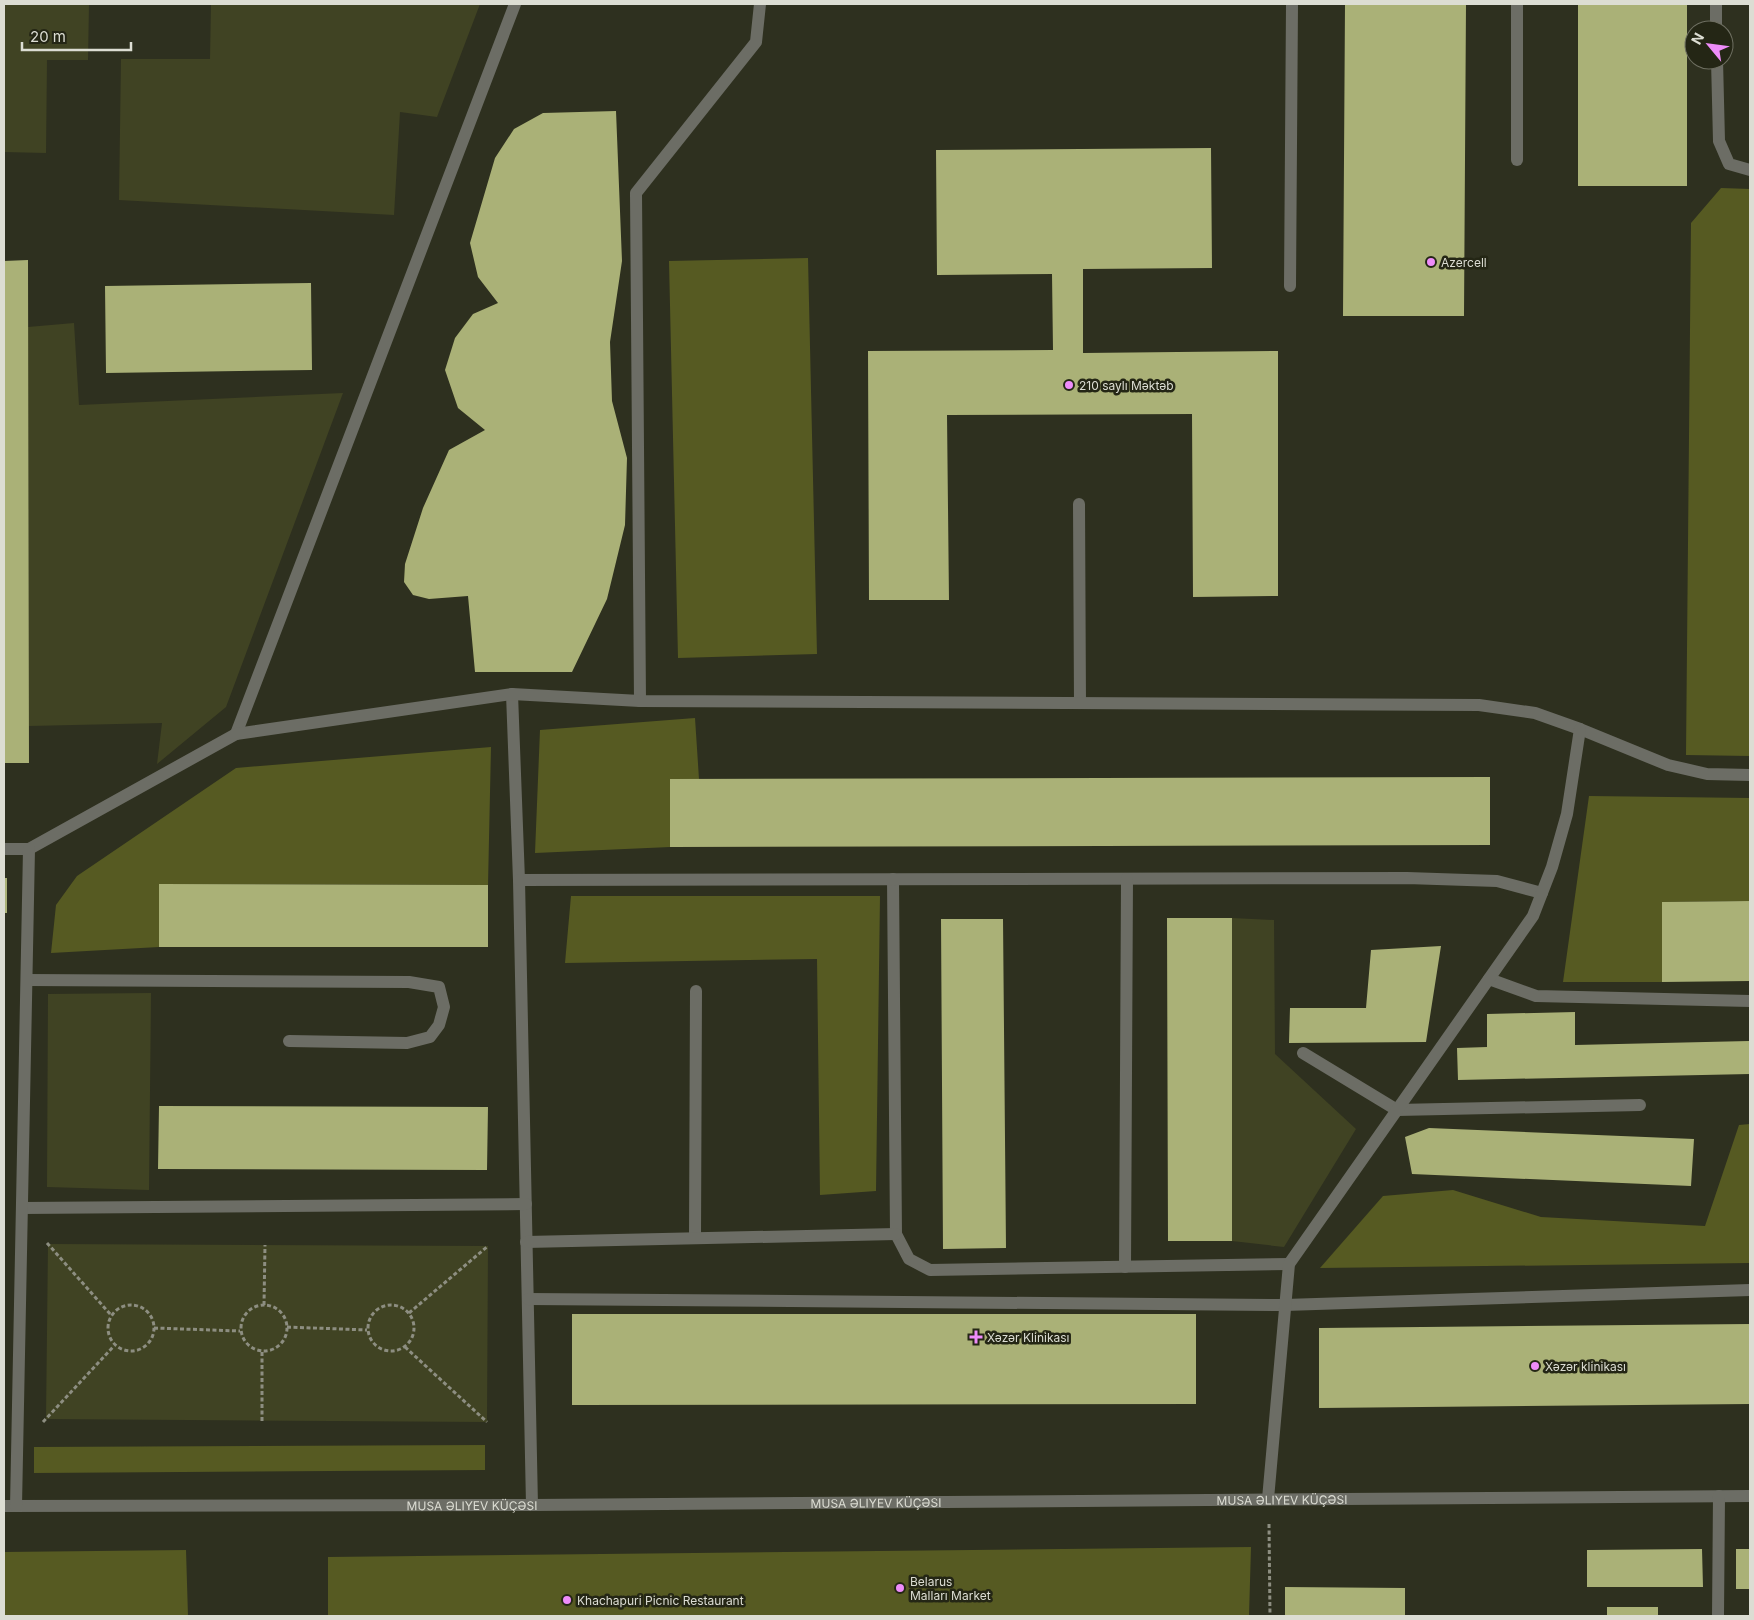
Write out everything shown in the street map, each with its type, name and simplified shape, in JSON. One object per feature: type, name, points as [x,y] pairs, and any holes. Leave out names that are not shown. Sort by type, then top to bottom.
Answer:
[{"type":"street","points":[[236,734],[515,4]]},
{"type":"street","points":[[640,700],[636,192],[756,42],[760,4]]},
{"type":"street","points":[[1290,286],[1292,4]]},
{"type":"street","points":[[1517,160],[1518,4]]},
{"type":"street","points":[[1716,4],[1716,20]]},
{"type":"street","points":[[1717,70],[1719,141],[1729,164],[1750,170]]},
{"type":"street","points":[[1079,504],[1080,703]]},
{"type":"street","points":[[512,694],[519,880],[532,1505]]},
{"type":"street","points":[[4,849],[29,849],[236,734],[512,694],[640,700],[1479,705],[1535,714],[1580,729],[1668,765],[1707,774],[1750,775]]},
{"type":"street","points":[[1268,1499],[1289,1264],[1533,916],[1567,814],[1580,729]]},
{"type":"street","points":[[10,1506],[18,1456],[29,849]]},
{"type":"street","points":[[519,880],[1407,878],[1497,881],[1542,893]]},
{"type":"street","points":[[893,879],[896,1234],[909,1259],[930,1270],[1289,1264]]},
{"type":"street","points":[[1125,1267],[1127,879]]},
{"type":"street","points":[[1489,979],[1536,996],[1750,1001]]},
{"type":"street","points":[[26,980],[410,982],[439,987],[444,1007],[439,1025],[430,1037],[408,1044],[289,1041]]},
{"type":"street","points":[[695,1238],[696,991]]},
{"type":"street","points":[[1302,1053],[1397,1110],[1640,1105]]},
{"type":"street","points":[[22,1208],[526,1204]]},
{"type":"street","points":[[526,1242],[896,1234]]},
{"type":"street","points":[[528,1299],[1285,1305],[1750,1290]]},
{"type":"street","points":[[1718,1616],[1719,1496]]},
{"type":"street","name":"MUSA ƏLIYEV KÜÇƏSI","points":[[10,1506],[532,1505],[1750,1496]]},
{"type":"path","points":[[22,1208],[48,1244],[111,1315]]},
{"type":"path","points":[[264,1306],[265,1245]]},
{"type":"path","points":[[409,1313],[488,1246]]},
{"type":"path","points":[[124,1305],[141,1306],[153,1318],[154,1328],[154,1334],[145,1348],[129,1352],[114,1346],[107,1331],[111,1315],[124,1305]]},
{"type":"path","points":[[257,1305],[264,1306],[274,1306],[286,1318],[287,1334],[278,1348],[262,1352],[247,1346],[240,1331],[244,1315],[257,1305]]},
{"type":"path","points":[[385,1305],[402,1306],[413,1317],[415,1334],[406,1347],[390,1352],[375,1346],[367,1330],[372,1314],[385,1305]]},
{"type":"path","points":[[287,1327],[367,1330]]},
{"type":"path","points":[[154,1328],[240,1331]]},
{"type":"path","points":[[18,1456],[46,1419],[114,1346]]},
{"type":"path","points":[[406,1347],[487,1422]]},
{"type":"path","points":[[262,1352],[262,1421]]},
{"type":"path","points":[[1268,1499],[1270,1616]]},
{"type":"green space","points":[[4,4],[89,4],[88,60],[47,60],[46,153],[4,152]]},
{"type":"green space","points":[[211,4],[480,4],[437,117],[400,112],[394,215],[119,200],[121,59],[210,59]]},
{"type":"green space","points":[[1721,188],[1750,189],[1750,756],[1686,755],[1691,223]]},
{"type":"green space","points":[[808,258],[817,654],[678,658],[669,261]]},
{"type":"green space","points":[[74,323],[79,405],[343,393],[226,707],[157,764],[162,723],[29,726],[28,327]]},
{"type":"green space","points":[[695,718],[699,779],[670,779],[670,847],[535,853],[540,730]]},
{"type":"green space","points":[[491,747],[488,885],[159,884],[159,947],[51,953],[56,905],[77,876],[236,768]]},
{"type":"green space","points":[[1589,796],[1750,798],[1750,901],[1662,902],[1662,982],[1563,982]]},
{"type":"green space","points":[[571,896],[880,896],[876,1191],[820,1195],[817,959],[565,963]]},
{"type":"green space","points":[[1232,918],[1274,920],[1275,1054],[1356,1129],[1284,1247],[1232,1241]]},
{"type":"green space","points":[[151,993],[149,1190],[47,1187],[48,994]]},
{"type":"green space","points":[[1750,1124],[1750,1263],[1320,1268],[1383,1196],[1453,1190],[1541,1217],[1705,1226],[1739,1125]]},
{"type":"green space","points":[[48,1244],[488,1246],[487,1422],[46,1419]]},
{"type":"green space","points":[[485,1445],[485,1470],[34,1473],[34,1447]]},
{"type":"green space","points":[[1251,1547],[1249,1616],[328,1616],[328,1557]]},
{"type":"green space","points":[[186,1550],[188,1616],[4,1616],[4,1552]]},
{"type":"building","points":[[1345,4],[1466,4],[1464,316],[1343,316]]},
{"type":"building","points":[[1578,4],[1687,4],[1687,20],[1684,20],[1684,70],[1687,70],[1687,186],[1578,186]]},
{"type":"building","points":[[616,111],[622,261],[610,342],[612,401],[627,458],[625,525],[607,599],[572,672],[475,672],[468,596],[429,599],[413,595],[404,582],[405,564],[423,508],[449,450],[485,430],[458,408],[445,370],[455,338],[473,314],[498,303],[478,277],[470,243],[495,158],[514,129],[543,113]]},
{"type":"building","points":[[1211,148],[1212,268],[1083,269],[1083,353],[1278,351],[1278,596],[1193,597],[1192,414],[947,415],[949,600],[869,600],[868,351],[1053,350],[1052,274],[937,275],[936,150]]},
{"type":"building","points":[[28,260],[29,763],[4,763],[4,261]]},
{"type":"building","points":[[311,283],[312,370],[106,373],[105,286]]},
{"type":"building","points":[[1490,777],[1490,845],[670,847],[670,779]]},
{"type":"building","points":[[4,878],[7,878],[7,913],[4,913]]},
{"type":"building","points":[[159,884],[488,885],[488,947],[159,947]]},
{"type":"building","points":[[1750,901],[1750,981],[1662,982],[1662,902]]},
{"type":"building","points":[[1167,918],[1232,918],[1232,1241],[1168,1241]]},
{"type":"building","points":[[941,919],[1003,919],[1006,1248],[943,1249]]},
{"type":"building","points":[[1441,946],[1426,1042],[1289,1043],[1290,1008],[1366,1008],[1371,950]]},
{"type":"building","points":[[1575,1012],[1575,1045],[1749,1041],[1750,1074],[1458,1080],[1457,1048],[1487,1047],[1487,1014]]},
{"type":"building","points":[[159,1106],[488,1107],[487,1170],[158,1169]]},
{"type":"building","points":[[1429,1128],[1694,1139],[1691,1186],[1412,1174],[1405,1137]]},
{"type":"building","points":[[572,1314],[1196,1314],[1196,1404],[572,1405]]},
{"type":"building","name":"Xəzər klinikası","points":[[1750,1324],[1750,1404],[1319,1408],[1319,1328]]},
{"type":"building","points":[[1702,1549],[1703,1587],[1587,1587],[1587,1550]]},
{"type":"building","points":[[1736,1549],[1750,1549],[1750,1589],[1736,1589]]},
{"type":"building","points":[[1285,1587],[1405,1588],[1405,1616],[1285,1616]]},
{"type":"building","points":[[1607,1607],[1658,1607],[1658,1616],[1607,1616]]},
{"type":"place","name":"Azercell","points":[[1431,262]]},
{"type":"place","name":"210 saylı Məktəb","points":[[1069,385]]},
{"type":"place","name":"Xəzər Klinikası","points":[[976,1337]]},
{"type":"place","name":"Xəzər klinikası","points":[[1535,1366]]},
{"type":"place","name":"Belarus Malları Market","points":[[900,1588]]},
{"type":"place","name":"Khachapuri Picnic Restaurant","points":[[567,1600]]}]
